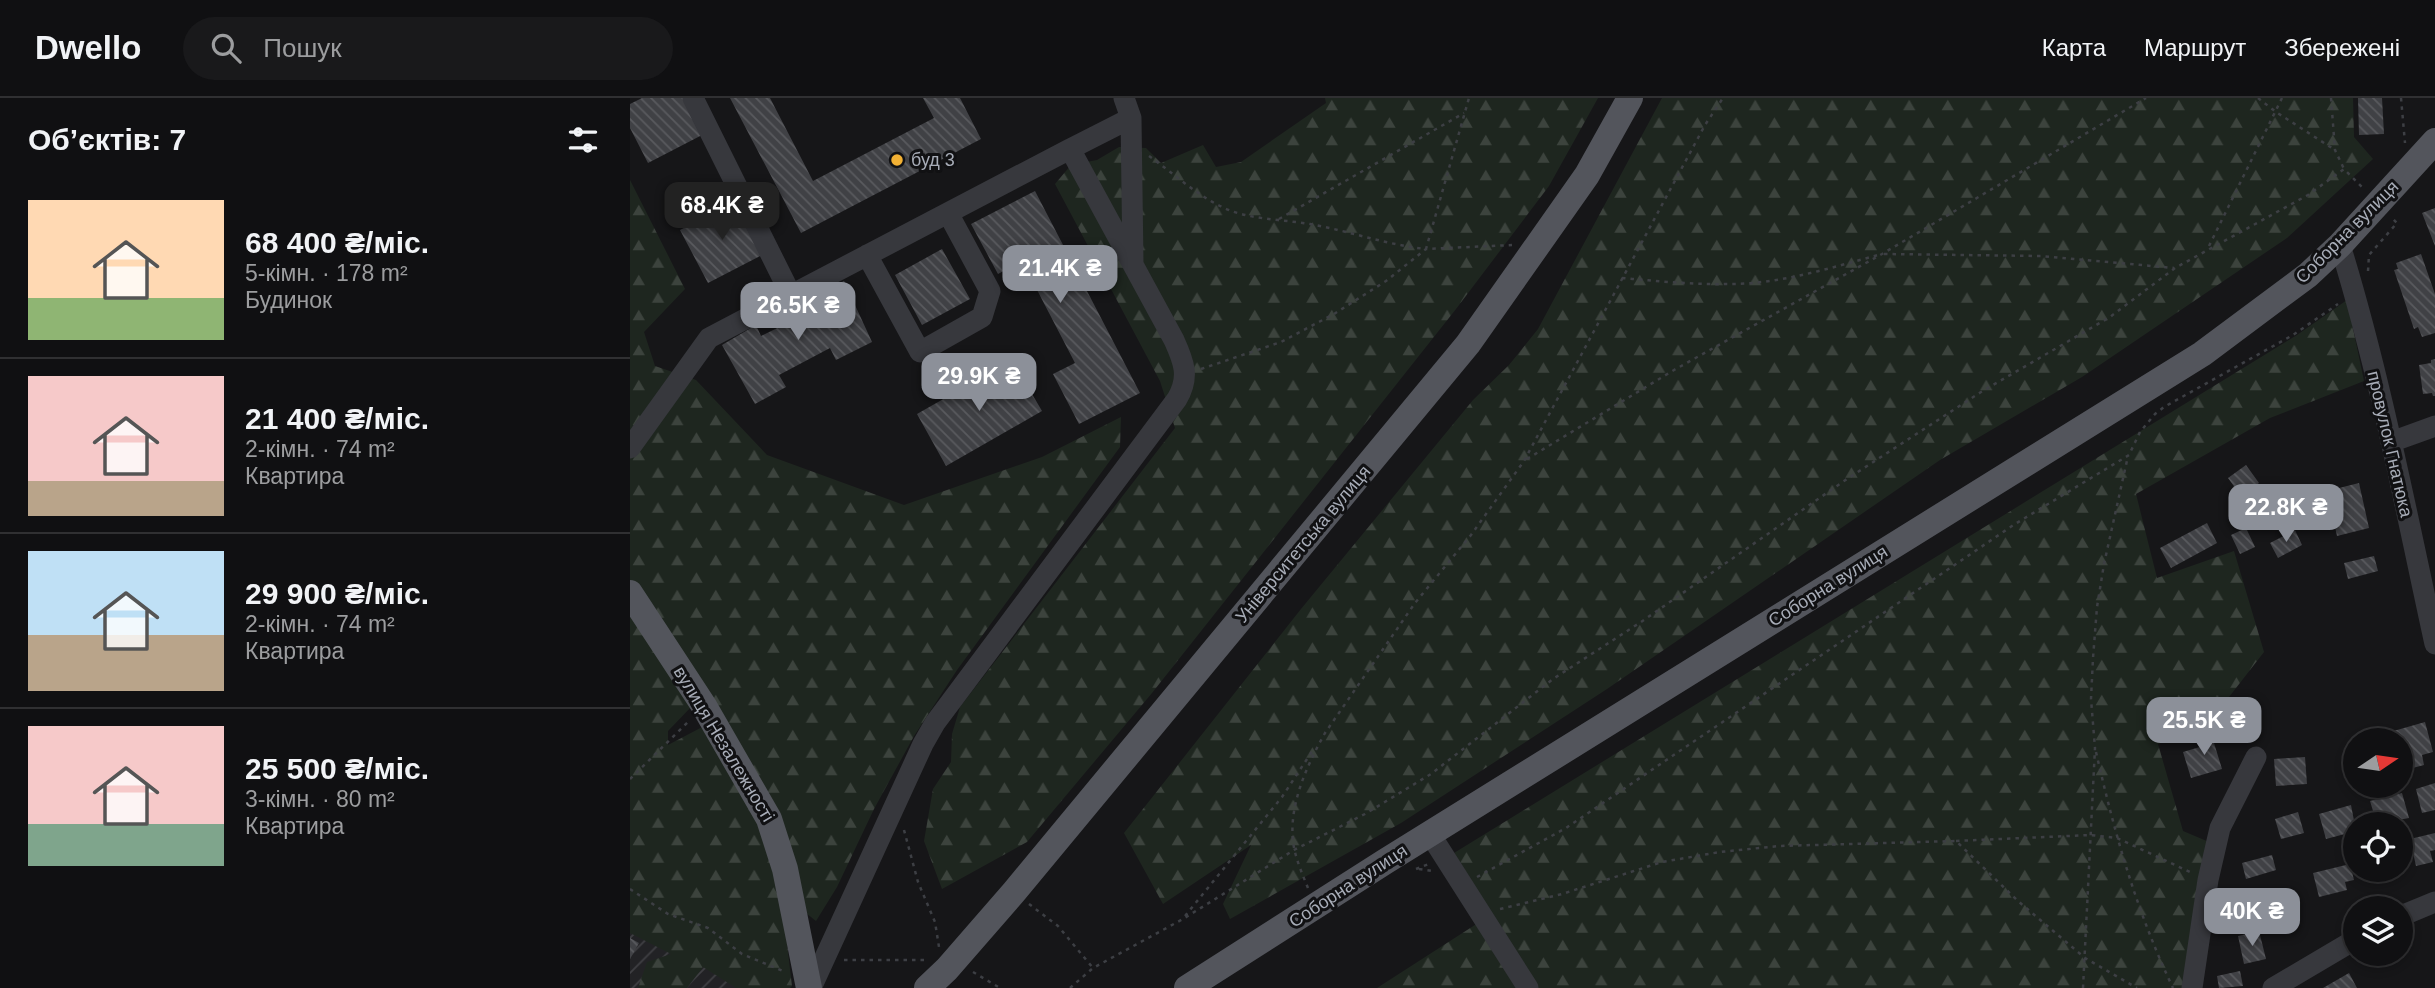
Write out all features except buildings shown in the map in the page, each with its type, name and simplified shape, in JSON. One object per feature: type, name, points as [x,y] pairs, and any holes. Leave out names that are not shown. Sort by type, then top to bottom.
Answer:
[{"type":"main road","name":"Університетська вулиця","points":[[927,988],[941,963],[1014,892],[1468,344],[1587,175],[1630,98]]},
{"type":"main road","name":"Соборна вулиця","points":[[1187,988],[2202,354],[2308,275],[2340,245],[2424,150]]},
{"type":"main road","name":"вулиця Незалежності","points":[[630,593],[704,706],[754,789],[774,830],[785,869],[804,984]]},
{"type":"street","points":[[693,98],[791,295]]},
{"type":"street","points":[[630,448],[709,338],[1070,149],[1127,108],[1132,145],[1133,266]]},
{"type":"street","points":[[804,984],[823,961],[923,744],[941,714],[1177,399],[1185,383],[1184,364],[1174,340],[1070,149]]},
{"type":"street","points":[[867,255],[920,352],[982,317],[990,291],[948,213]]},
{"type":"street","name":"провулок Гнатюка","points":[[2340,245],[2355,293],[2435,644]]},
{"type":"street","points":[[2390,442],[2435,426]]},
{"type":"street","points":[[2192,988],[2208,880],[2221,828],[2256,757]]},
{"type":"street","points":[[1430,834],[1528,988]]},
{"type":"street","points":[[2413,911],[2435,902]]},
{"type":"street","points":[[2273,988],[2343,947]]},
{"type":"path","points":[[1186,373],[1281,342],[1360,298],[1426,249],[1469,98]]},
{"type":"path","points":[[1183,919],[1282,797],[1415,603],[1471,535],[1524,461],[1705,125],[1723,98]]},
{"type":"path","points":[[1524,461],[1674,370],[1882,254],[2146,98]]},
{"type":"path","points":[[2258,98],[2335,150]]},
{"type":"path","points":[[2208,248],[2282,98]]},
{"type":"path","points":[[2083,988],[2095,748],[2091,699],[2097,607],[2129,455],[2140,432],[2164,407],[2293,335],[2366,285],[2369,255],[2397,223],[2376,205],[2344,169],[2335,150],[2331,98]]},
{"type":"path","points":[[2401,98],[2424,150]]},
{"type":"path","points":[[1278,220],[1464,113]]},
{"type":"path","points":[[1132,145],[1191,188],[1220,206],[1244,215],[1426,249],[1540,244]]},
{"type":"path","points":[[1070,988],[1093,968],[1183,919],[1294,850],[1364,814],[1431,774],[1553,680],[1844,481],[1970,399],[2110,317],[2175,268],[2308,194],[2344,169]]},
{"type":"path","points":[[1622,278],[1690,283],[1758,282],[1827,269],[1882,254],[2041,256],[2175,268]]},
{"type":"path","points":[[1462,885],[1566,828],[2015,524],[2129,455]]},
{"type":"path","points":[[630,779],[704,706]]},
{"type":"path","points":[[1315,908],[1294,850],[1293,821],[1299,791],[1313,754],[1325,733]]},
{"type":"path","points":[[2095,748],[2136,903],[2173,988]]},
{"type":"path","points":[[898,802],[911,859],[934,922],[941,963]]},
{"type":"path","points":[[1480,913],[1530,903],[1662,862],[1779,846],[2090,835],[2117,838],[2208,880]]},
{"type":"path","points":[[1956,841],[2018,901],[2085,958],[2137,988]]},
{"type":"path","points":[[630,889],[668,914],[708,928],[743,954],[804,984]]},
{"type":"path","points":[[1014,892],[1058,926],[1093,968]]},
{"type":"path","points":[[823,961],[941,963],[1000,988]]},
{"type":"shaded area","points":[[630,929],[752,988],[630,988]]},
{"type":"green space","points":[[1325,98],[1598,98],[1549,186],[1456,309],[1152,693],[1027,842],[942,889],[924,841],[933,789],[951,762],[952,734],[960,707],[1175,428],[1160,381],[1055,184],[1071,165],[1097,160],[1119,147],[1146,148],[1161,163],[1203,145],[1216,167],[1241,162],[1326,103]]},
{"type":"green space","points":[[1662,98],[2353,98],[2354,137],[2373,159],[2287,238],[2082,377],[1940,460],[1607,689],[1401,823],[1230,919],[1223,904],[1251,845],[1163,904],[1124,833],[1301,609],[1473,400],[1509,365],[1538,329]]},
{"type":"green space","points":[[630,180],[685,289],[644,332],[655,366],[696,380],[767,455],[904,505],[1042,457],[1121,417],[1120,447],[957,670],[914,736],[874,809],[837,887],[816,921],[801,909],[782,823],[630,581]]},
{"type":"green space","points":[[2347,300],[2364,381],[2270,418],[2136,494],[2157,578],[2234,551],[2264,652],[2208,724],[2158,744],[2183,831],[2209,842],[2182,988],[1377,988],[1492,914],[1454,853],[2297,335]]},
{"type":"green space","points":[[630,612],[692,706],[668,731],[668,745],[708,724],[776,851],[792,986],[790,988],[736,988],[703,967],[687,988],[638,988],[647,962],[671,954],[630,933]]},
{"type":"place","name":"буд 3","points":[[897,160]]}]
